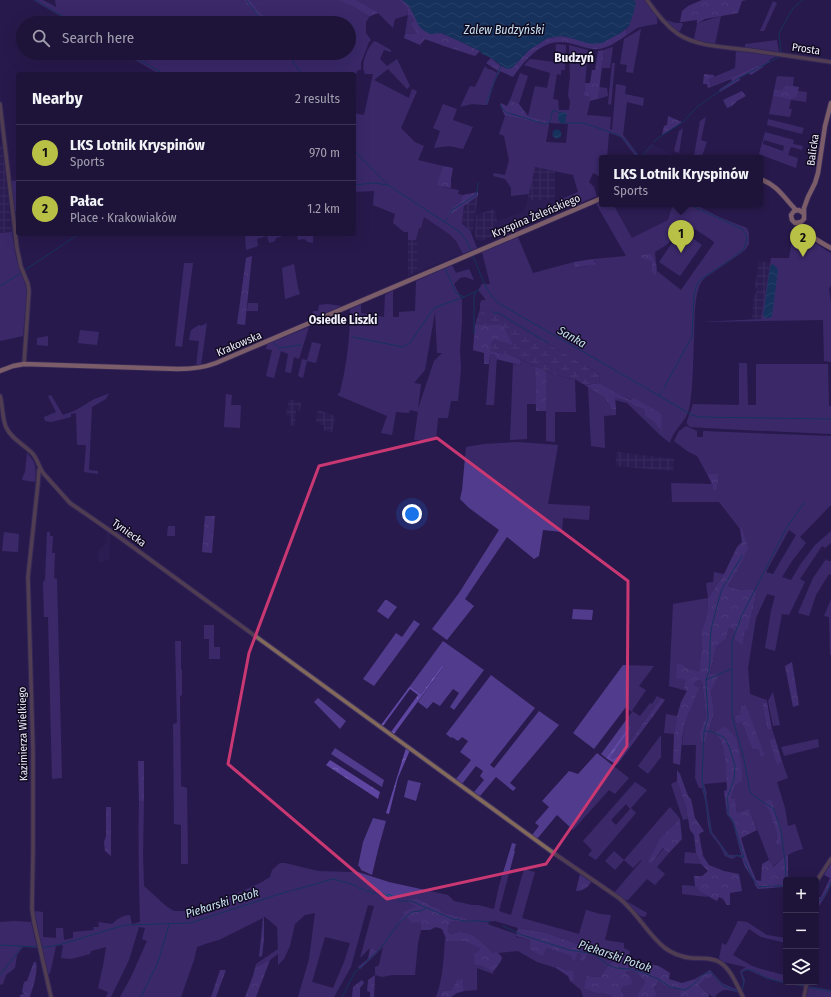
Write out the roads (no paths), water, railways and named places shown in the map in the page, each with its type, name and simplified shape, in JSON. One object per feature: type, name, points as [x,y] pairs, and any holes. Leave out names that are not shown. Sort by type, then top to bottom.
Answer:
[{"type":"main road","name":"Balicka","points":[[803,213],[818,173],[824,133],[831,103]]},
{"type":"main road","points":[[763,180],[776,187],[795,211],[803,213],[804,217],[801,222]]},
{"type":"main road","name":"Balicka","points":[[795,211],[808,197]]},
{"type":"main road","name":"Kryspina Żeleńskiego","points":[[469,255],[599,199]]},
{"type":"main road","points":[[795,211],[791,216],[792,220],[796,223],[801,222]]},
{"type":"main road","points":[[801,222],[808,233],[831,248]]},
{"type":"main road","name":"Krakowska","points":[[0,372],[13,366],[24,364],[176,369],[202,368],[469,255]]},
{"type":"street","name":"Prosta","points":[[647,0],[661,19],[671,29],[688,39],[710,45],[831,62]]},
{"type":"street","points":[[0,104],[16,234]]},
{"type":"street","points":[[16,236],[19,258],[28,284],[24,364]]},
{"type":"street","name":"Tyniecka","points":[[0,396],[7,429],[33,454],[40,469],[62,495],[79,510],[115,534],[555,854],[624,902],[655,939],[667,950],[685,957],[713,959],[721,963],[732,976],[741,994]]},
{"type":"street","name":"Kazimierza Wielkiego","points":[[40,469],[28,578],[33,750],[34,853],[32,909],[51,997]]},
{"type":"street","points":[[819,877],[831,859]]},
{"type":"street","points":[[804,997],[806,985]]},
{"type":"water","name":"Zalew Budzyński","points":[[402,0],[633,0],[636,2],[629,26],[619,34],[602,43],[587,43],[562,36],[548,38],[529,50],[512,68],[508,69],[482,54],[480,51],[457,40],[441,33],[430,34],[423,30],[419,26],[409,6]]},
{"type":"water","points":[[561,112],[567,113],[565,123],[560,123],[558,119],[558,115]]},
{"type":"water","points":[[557,129],[562,134],[557,139],[552,134]]},
{"type":"water","points":[[772,264],[778,270],[772,316],[766,318],[763,316],[770,267]]},
{"type":"waterway","name":"Sanka","points":[[35,0],[62,16]]},
{"type":"waterway","points":[[246,0],[259,16]]},
{"type":"waterway","points":[[781,52],[779,33],[793,8],[803,0]]},
{"type":"waterway","points":[[684,121],[697,107],[737,79],[779,57]]},
{"type":"waterway","name":"Sanka","points":[[139,60],[160,72]]},
{"type":"waterway","points":[[292,60],[301,72]]},
{"type":"waterway","points":[[486,104],[501,65]]},
{"type":"waterway","points":[[501,105],[503,110],[508,113],[545,124],[549,123],[553,110],[560,113]]},
{"type":"waterway","points":[[561,122],[584,123],[618,135],[625,140],[638,155]]},
{"type":"waterway","points":[[654,142],[683,122]]},
{"type":"waterway","points":[[642,155],[652,145]]},
{"type":"waterway","points":[[356,152],[388,185]]},
{"type":"waterway","name":"Sanka","points":[[356,185],[374,183],[388,185],[460,232],[467,241],[472,253]]},
{"type":"waterway","points":[[450,214],[452,210],[476,195],[478,183]]},
{"type":"waterway","points":[[664,388],[692,337],[694,295],[699,281],[744,249],[747,239],[746,234],[742,229],[694,207]]},
{"type":"waterway","points":[[25,270],[76,236]]},
{"type":"waterway","name":"Sanka","points":[[473,256],[486,287],[498,303],[692,415],[699,417],[831,419]]},
{"type":"waterway","points":[[445,268],[456,293],[464,297],[479,290]]},
{"type":"waterway","points":[[0,286],[21,273]]},
{"type":"waterway","points":[[474,333],[474,296],[476,292]]},
{"type":"waterway","points":[[353,337],[403,347],[410,343],[434,308],[464,297]]},
{"type":"waterway","points":[[492,311],[494,313],[499,313],[548,343]]},
{"type":"waterway","points":[[274,343],[279,348],[301,345]]},
{"type":"waterway","name":"Sanka","points":[[659,396],[662,391]]},
{"type":"waterway","points":[[786,877],[781,832],[774,809],[750,792],[744,759],[732,716],[732,641],[742,615],[787,527],[804,503]]},
{"type":"waterway","points":[[713,835],[711,832],[702,779],[704,731],[708,718],[706,680],[709,671],[711,630],[722,589],[742,556]]},
{"type":"waterway","points":[[706,680],[731,669]]},
{"type":"waterway","points":[[705,731],[713,732],[725,738],[730,749],[735,766],[734,780],[727,798],[728,814],[733,821],[744,858]]},
{"type":"waterway","points":[[720,843],[727,856],[730,856]]},
{"type":"waterway","points":[[732,857],[737,855],[743,857]]},
{"type":"waterway","points":[[745,861],[757,885],[759,887],[770,886]]},
{"type":"waterway","name":"Piekarski Potok","points":[[291,891],[333,879],[355,885],[360,889],[364,889],[367,892],[370,891],[373,894],[376,892],[380,895],[383,893],[386,896],[389,894],[400,901],[411,901],[455,920],[490,922]]},
{"type":"waterway","points":[[819,900],[824,897],[831,882]]},
{"type":"waterway","points":[[773,886],[783,886]]},
{"type":"waterway","name":"Piekarski Potok","points":[[42,947],[62,944],[125,925],[190,923],[289,891]]},
{"type":"waterway","points":[[342,997],[355,972],[380,949],[398,924],[412,912],[420,911],[426,908]]},
{"type":"waterway","points":[[141,997],[158,962],[169,925]]},
{"type":"waterway","name":"Piekarski Potok","points":[[503,926],[522,935],[569,950],[595,955],[608,965],[616,968],[642,972],[658,979],[670,987],[685,990],[704,975],[711,972],[722,985],[738,992]]},
{"type":"waterway","name":"Piekarski Potok","points":[[0,945],[37,947]]},
{"type":"waterway","points":[[0,975],[22,947]]},
{"type":"waterway","name":"Piekarski Potok","points":[[741,973],[744,970],[752,970],[766,978],[805,986]]},
{"type":"waterway","name":"Piekarski Potok","points":[[742,975],[744,980],[742,991]]},
{"type":"waterway","name":"Piekarski Potok","points":[[808,987],[831,991]]},
{"type":"place","name":"LKS Lotnik Kryspinów","points":[[681,253]]},
{"type":"place","name":"Pałac","points":[[803,257]]},
{"type":"district","name":"Budzyń","points":[[574,57]]},
{"type":"district","name":"Osiedle Liszki","points":[[343,320]]}]
